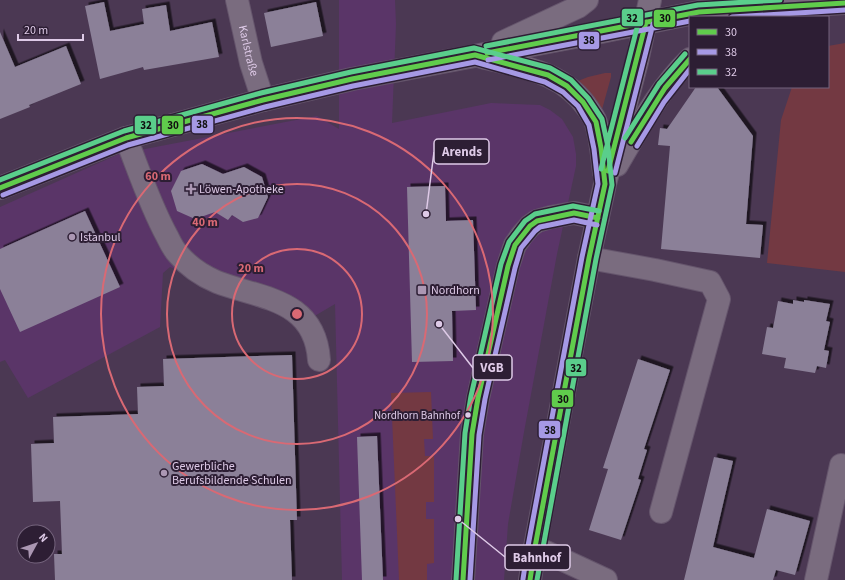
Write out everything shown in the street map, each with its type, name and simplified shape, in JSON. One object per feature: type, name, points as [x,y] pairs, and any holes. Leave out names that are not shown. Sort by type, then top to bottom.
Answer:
[{"type":"street","name":"Karlstraße","points":[[237,0],[251,63],[263,100]]},
{"type":"street","points":[[475,56],[578,7],[587,0]]},
{"type":"street","points":[[530,580],[535,546],[589,258],[605,184],[646,22],[650,0]]},
{"type":"street","points":[[0,188],[126,138],[263,100],[352,79],[699,12],[760,12],[845,3]]},
{"type":"street","points":[[475,56],[548,75],[567,86],[583,102],[596,122],[601,148],[605,184]]},
{"type":"street","points":[[605,184],[663,90],[689,60]]},
{"type":"street","points":[[126,138],[162,227],[177,254],[196,271],[217,282],[273,299],[295,312],[309,326],[318,346],[319,360]]},
{"type":"street","points":[[463,580],[472,434],[478,398],[508,266],[515,246],[522,235],[537,221],[574,213],[598,218]]},
{"type":"street","points":[[589,258],[710,282],[719,299],[661,512]]},
{"type":"street","points":[[816,580],[841,465]]},
{"type":"street","points":[[535,546],[606,580]]},
{"type":"shaded area","points":[[339,0],[395,0],[396,24],[392,123],[491,103],[540,105],[562,119],[573,137],[576,154],[576,166],[557,254],[508,524],[504,580],[342,580],[335,304],[301,324],[170,267],[163,273],[160,327],[28,398],[5,360],[0,362],[0,207],[119,154],[317,116],[339,129]]},
{"type":"shaded area","points":[[845,43],[845,272],[767,263],[781,120],[792,88],[829,88],[829,46]]},
{"type":"shaded area","points":[[605,73],[611,73],[611,77],[601,113],[590,95],[578,81]]},
{"type":"shaded area","points":[[431,392],[433,439],[424,439],[425,456],[434,456],[434,502],[426,502],[426,519],[434,519],[434,563],[427,564],[427,580],[399,580],[391,393]]},
{"type":"building","points":[[104,2],[110,31],[144,24],[142,9],[166,5],[170,31],[212,22],[219,57],[144,70],[143,67],[100,79],[85,6]]},
{"type":"building","points":[[316,2],[323,36],[271,47],[264,13]]},
{"type":"building","points":[[0,32],[15,67],[66,46],[81,84],[29,105],[30,107],[0,119]]},
{"type":"building","points":[[695,88],[718,88],[753,136],[746,224],[763,225],[760,258],[661,249],[670,146],[658,145],[660,128],[667,129]]},
{"type":"building","points":[[202,164],[223,174],[244,167],[262,177],[268,197],[258,218],[243,222],[232,215],[228,220],[215,212],[195,219],[177,211],[171,191],[181,171]]},
{"type":"building","points":[[445,186],[446,221],[473,220],[476,310],[452,311],[453,361],[412,362],[407,187]]},
{"type":"building","points":[[85,211],[120,287],[20,332],[0,289],[0,249]]},
{"type":"building","points":[[793,300],[830,304],[826,321],[830,322],[824,350],[829,351],[826,368],[817,366],[815,373],[784,368],[786,358],[762,354],[767,327],[773,328],[778,301],[793,304]]},
{"type":"building","name":"Gewerbliche Berufsbildende Schulen","points":[[292,355],[297,520],[290,520],[292,580],[55,580],[54,564],[56,564],[56,554],[62,554],[60,501],[33,502],[31,444],[54,443],[53,417],[138,414],[137,387],[164,386],[163,359]]},
{"type":"building","points":[[638,359],[670,370],[644,449],[647,450],[638,479],[641,480],[621,540],[589,530],[608,469],[603,468]]},
{"type":"building","points":[[377,436],[383,580],[362,580],[357,437]]},
{"type":"building","points":[[714,457],[733,461],[713,547],[754,558],[767,509],[810,521],[795,575],[776,570],[773,580],[684,580]]},
{"type":"transit line","name":"32","points":[[486,46],[698,5],[780,0]]},
{"type":"transit line","name":"30","points":[[487,53],[699,12],[845,3]]},
{"type":"transit line","name":"38","points":[[748,16],[845,10]]},
{"type":"transit line","name":"32","points":[[601,169],[639,20]]},
{"type":"transit line","name":"38","points":[[488,60],[689,21]]},
{"type":"transit line","name":"30","points":[[608,171],[646,22]]},
{"type":"transit line","name":"38","points":[[615,173],[653,24]]},
{"type":"transit line","name":"32","points":[[0,180],[124,131],[261,93],[351,72],[474,48],[550,68],[571,80],[588,98],[602,119],[608,147],[612,185],[596,259],[537,580]]},
{"type":"transit line","name":"32","points":[[625,138],[659,84],[685,54]]},
{"type":"transit line","name":"30","points":[[0,188],[126,138],[263,100],[352,79],[475,55],[548,75],[567,86],[583,102],[596,122],[601,148],[605,184],[589,258],[530,580]]},
{"type":"transit line","name":"30","points":[[631,142],[665,88],[689,60]]},
{"type":"transit line","name":"38","points":[[3,195],[128,145],[265,107],[353,86],[475,62],[545,82],[563,92],[578,106],[589,125],[594,149],[598,184],[582,257],[523,579]]},
{"type":"transit line","name":"38","points":[[637,146],[664,102],[689,70]]},
{"type":"transit line","name":"32","points":[[456,580],[465,433],[471,396],[501,264],[509,242],[525,221],[535,214],[573,206],[599,211]]},
{"type":"transit line","name":"30","points":[[463,580],[472,434],[478,398],[508,266],[515,245],[530,226],[537,221],[574,213],[598,218]]},
{"type":"transit line","name":"38","points":[[470,580],[479,435],[485,399],[521,248],[540,227],[574,220],[597,225]]},
{"type":"place","name":"Löwen-Apotheke","points":[[191,189]]},
{"type":"place","name":"Arends","points":[[426,214]]},
{"type":"place","name":"Istanbul","points":[[72,237]]},
{"type":"place","name":"Nordhorn","points":[[422,290]]},
{"type":"place","name":"VGB","points":[[439,324]]},
{"type":"place","name":"Nordhorn Bahnhof","points":[[468,415]]},
{"type":"place","name":"Gewerbliche Berufsbildende Schulen","points":[[164,473]]},
{"type":"place","name":"Bahnhof","points":[[458,519]]}]
